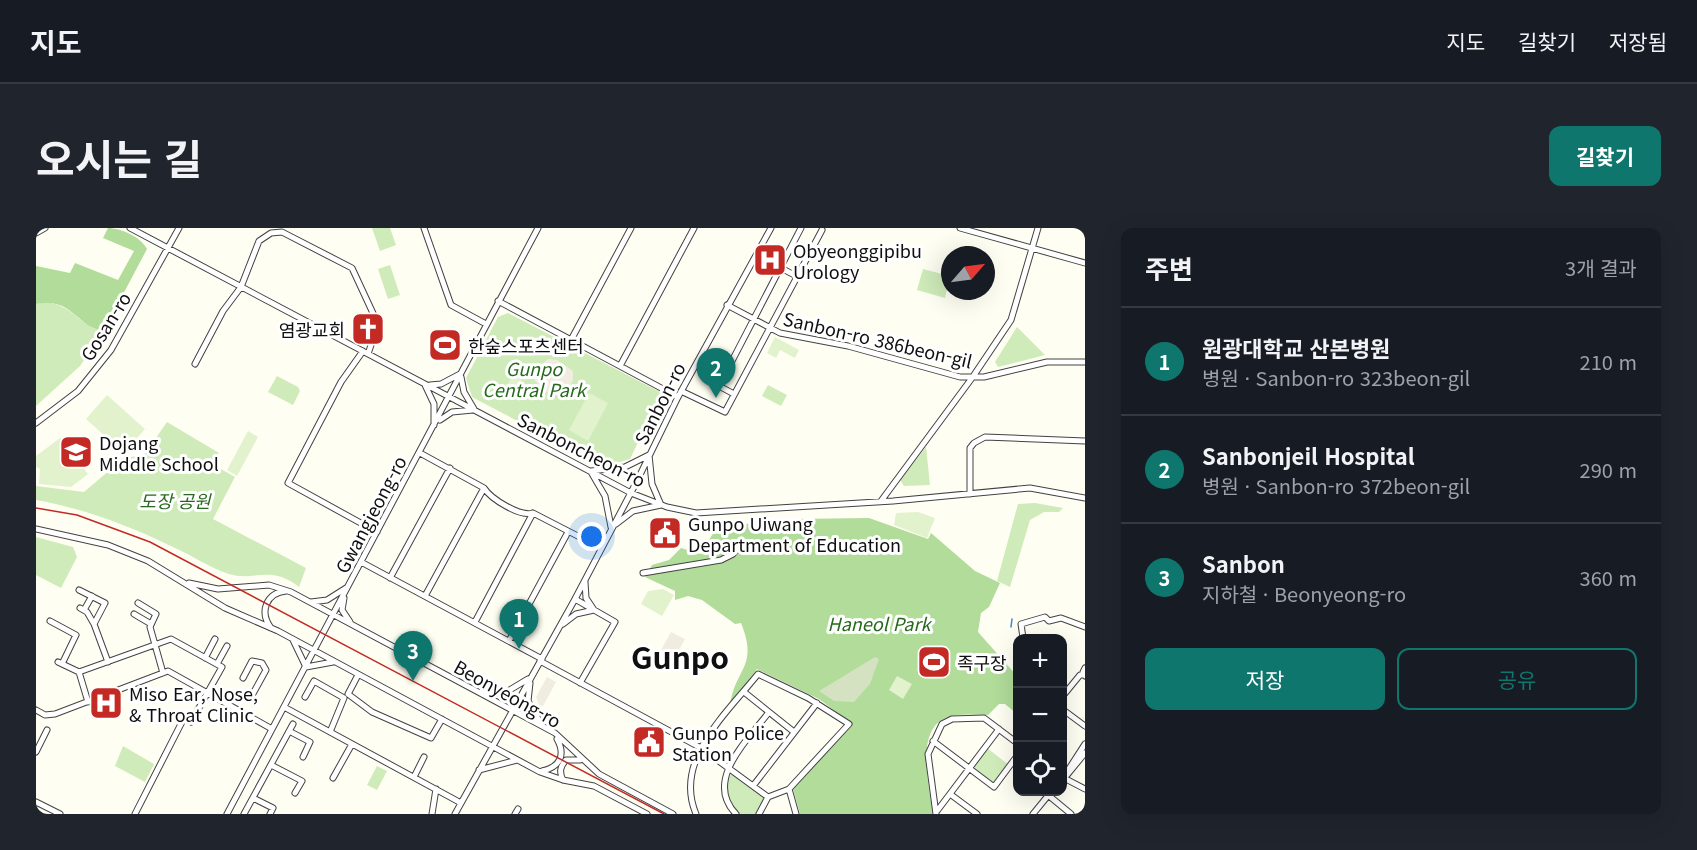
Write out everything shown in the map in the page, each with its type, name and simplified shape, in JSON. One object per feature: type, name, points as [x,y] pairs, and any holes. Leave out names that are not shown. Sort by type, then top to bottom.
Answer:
[{"type":"street","points":[[36,233],[45,228]]},
{"type":"street","name":"Sanboncheon-ro","points":[[130,228],[169,246],[241,287],[631,493],[661,505],[696,513],[881,501],[1029,488],[1085,498]]},
{"type":"street","name":"Gosan-ro","points":[[36,423],[78,391],[111,350],[179,228]]},
{"type":"street","points":[[424,228],[451,305],[486,324]]},
{"type":"street","name":"Gwangjeong-ro","points":[[227,814],[538,228]]},
{"type":"street","points":[[571,340],[631,228]]},
{"type":"street","points":[[620,366],[694,228]]},
{"type":"street","name":"Sanbon-ro 386beon-gil","points":[[734,394],[719,386],[801,228]]},
{"type":"street","name":"Sanbon-ro 386beon-gil","points":[[770,328],[821,228]]},
{"type":"street","points":[[960,228],[1085,263]]},
{"type":"street","points":[[881,501],[1011,321],[1038,228]]},
{"type":"street","name":"Sanbon-ro","points":[[455,814],[575,599],[681,391],[771,229]]},
{"type":"street","points":[[195,364],[223,311],[241,287],[257,245],[271,233],[282,232],[352,268],[378,324],[366,353],[341,382],[288,483],[377,532]]},
{"type":"street","points":[[781,268],[798,277]]},
{"type":"street","points":[[498,301],[678,397]]},
{"type":"street","name":"Sanbon-ro 386beon-gil","points":[[727,305],[780,333],[865,350],[922,368],[972,378],[1047,362],[1085,362]]},
{"type":"street","points":[[681,391],[723,413],[770,328]]},
{"type":"street","points":[[462,373],[464,392],[475,410],[452,412],[442,417],[434,427],[434,404],[424,384],[441,384],[462,373]]},
{"type":"street","points":[[970,494],[970,448],[980,439],[1018,437],[1085,441]]},
{"type":"street","points":[[420,453],[450,468],[484,488],[490,495],[523,513],[533,513],[601,548]]},
{"type":"street","points":[[650,455],[652,484],[661,505],[633,511],[625,515],[611,529],[605,496],[590,471],[619,469],[650,455]]},
{"type":"street","points":[[390,578],[450,468]]},
{"type":"street","points":[[425,596],[484,488]]},
{"type":"street","points":[[475,622],[533,513]]},
{"type":"street","name":"Beonyeong-ro","points":[[36,529],[108,545],[148,561],[225,608],[271,628],[540,772],[563,780],[594,786],[647,814]]},
{"type":"street","points":[[509,641],[568,532]]},
{"type":"street","points":[[643,573],[722,560],[733,554],[742,544]]},
{"type":"street","points":[[361,562],[701,747],[768,797]]},
{"type":"street","points":[[585,579],[586,598],[594,610]]},
{"type":"street","name":"Beonyeong-ro","points":[[184,581],[218,589],[255,584],[288,591],[555,733],[582,761],[599,774],[673,814]]},
{"type":"street","points":[[310,602],[327,600],[347,587]]},
{"type":"street","points":[[347,587],[342,610],[355,628]]},
{"type":"street","points":[[80,590],[105,603],[94,624]]},
{"type":"street","points":[[271,628],[264,614],[267,601],[279,592],[288,591]]},
{"type":"street","points":[[92,596],[82,609],[94,624],[108,662]]},
{"type":"street","points":[[575,599],[615,622],[580,683]]},
{"type":"street","points":[[138,603],[156,614],[151,624],[163,673]]},
{"type":"street","points":[[559,627],[576,614],[594,610]]},
{"type":"street","points":[[134,614],[151,624]]},
{"type":"street","points":[[1022,634],[1021,624],[1046,616],[1049,621],[1062,618],[1085,627]]},
{"type":"street","points":[[50,621],[76,635],[60,663],[78,672],[171,639],[222,667],[191,722],[184,718],[135,814]]},
{"type":"street","points":[[205,658],[215,639]]},
{"type":"street","points":[[292,639],[306,667],[333,662]]},
{"type":"street","points":[[216,664],[226,646]]},
{"type":"street","points":[[243,678],[252,661],[262,663],[266,670],[250,699]]},
{"type":"street","points":[[1067,691],[1080,675],[1085,675],[1083,672],[1085,668]]},
{"type":"street","points":[[78,672],[88,702]]},
{"type":"street","points":[[36,711],[45,715],[55,714],[163,673],[173,672],[272,729]]},
{"type":"street","points":[[696,814],[689,785],[693,763],[701,747],[758,674],[816,703],[849,724],[789,789],[768,797],[759,814]]},
{"type":"street","points":[[358,675],[348,694],[391,722],[431,738],[441,719]]},
{"type":"street","points":[[477,692],[503,693],[514,690],[532,676]]},
{"type":"street","points":[[532,676],[527,694],[528,700],[544,728]]},
{"type":"street","points":[[305,697],[314,681],[344,698],[330,732]]},
{"type":"street","points":[[744,692],[794,732]]},
{"type":"street","points":[[753,786],[816,703]]},
{"type":"street","points":[[284,707],[461,803]]},
{"type":"street","points":[[736,814],[729,805],[724,791],[728,767],[770,712]]},
{"type":"street","points":[[1067,713],[1085,726]]},
{"type":"street","points":[[936,813],[928,754],[942,724],[952,719],[984,718],[1016,742]]},
{"type":"street","points":[[244,814],[293,724]]},
{"type":"street","points":[[936,813],[999,729]]},
{"type":"street","points":[[36,752],[47,730]]},
{"type":"street","points":[[289,731],[310,742],[303,757]]},
{"type":"street","points":[[540,772],[555,766],[560,761],[560,744],[555,733]]},
{"type":"street","points":[[933,741],[994,787],[1013,761]]},
{"type":"street","points":[[333,778],[352,744]]},
{"type":"street","points":[[1067,772],[1085,744]]},
{"type":"street","points":[[1067,773],[1085,753]]},
{"type":"street","points":[[414,777],[424,758]]},
{"type":"street","points":[[479,770],[517,759]]},
{"type":"street","points":[[563,780],[560,771],[566,760],[582,761]]},
{"type":"street","points":[[271,765],[302,782],[295,793]]},
{"type":"street","points":[[1067,780],[1085,789]]},
{"type":"street","points":[[432,814],[436,789]]},
{"type":"street","points":[[789,789],[796,814]]},
{"type":"street","points":[[950,794],[977,814]]},
{"type":"street","points":[[1033,814],[1047,796]]},
{"type":"street","points":[[1052,796],[1071,814]]},
{"type":"street","points":[[253,798],[273,808],[270,814]]},
{"type":"street","points":[[36,802],[60,814]]},
{"type":"green space","points":[[108,228],[130,234],[147,249],[103,332],[87,324],[63,306],[51,303],[36,304],[36,266],[70,273],[75,263],[118,280],[134,251],[103,238]]},
{"type":"green space","points":[[372,228],[390,228],[396,245],[380,251]]},
{"type":"green space","points":[[390,265],[400,295],[388,299],[378,269]]},
{"type":"green space","points":[[923,269],[941,274],[941,297],[917,290]]},
{"type":"green space","points":[[47,302],[64,308],[103,332],[80,366],[36,406],[36,304]]},
{"type":"green space","name":"Gunpo Central Park","points":[[508,313],[662,393],[630,459],[606,466],[599,464],[472,397],[466,378],[498,317]]},
{"type":"green space","points":[[1017,327],[1045,355],[998,367],[995,362]]},
{"type":"green space","points":[[775,337],[799,350],[795,358],[780,350],[776,358],[767,353]]},
{"type":"green space","points":[[888,337],[911,342],[908,354],[886,348]]},
{"type":"green space","points":[[514,372],[523,377],[511,400],[502,395]]},
{"type":"green space","points":[[277,376],[298,387],[300,391],[293,405],[268,392]]},
{"type":"green space","points":[[768,385],[787,395],[781,406],[762,396]]},
{"type":"green space","points":[[589,393],[608,403],[588,441],[569,430]]},
{"type":"green space","points":[[107,395],[145,429],[124,453],[86,419]]},
{"type":"green space","name":"도장 공원","points":[[167,422],[219,453],[212,464],[235,477],[213,519],[306,568],[299,587],[279,576],[229,574],[124,526],[90,513],[36,500],[36,486],[84,492],[124,458],[144,455]]},
{"type":"green space","points":[[248,431],[258,437],[237,476],[227,470]]},
{"type":"green space","points":[[60,438],[88,474],[71,487],[39,484],[40,469],[36,467],[36,456]]},
{"type":"green space","points":[[926,447],[930,485],[904,486],[900,480]]},
{"type":"green space","points":[[1035,503],[1063,508],[1059,512],[1044,512],[1030,520],[1010,587],[997,581],[1018,504]]},
{"type":"green space","points":[[918,512],[935,518],[927,538],[894,525],[896,513]]},
{"type":"green space","name":"Haneol Park","points":[[869,518],[928,539],[931,533],[975,571],[1000,583],[989,607],[981,613],[978,632],[1013,671],[1013,711],[1005,704],[999,704],[988,715],[956,715],[936,725],[930,735],[926,762],[933,814],[800,814],[793,789],[852,724],[819,699],[757,669],[730,705],[736,683],[747,659],[748,649],[741,623],[735,624],[702,600],[688,596],[675,600],[675,591],[645,577],[652,565],[669,560],[681,548],[701,554],[715,530],[725,526],[795,519]]},
{"type":"green space","points":[[36,537],[73,547],[77,557],[61,588],[36,575]]},
{"type":"green space","points":[[663,589],[674,595],[662,616],[641,604],[648,591]]},
{"type":"green space","name":"족구장","points":[[936,651],[944,669],[933,674],[925,656]]},
{"type":"green space","points":[[875,657],[879,659],[870,684],[854,702],[834,701],[819,691]]},
{"type":"green space","points":[[897,676],[912,684],[903,699],[889,690]]},
{"type":"green space","points":[[123,746],[154,764],[145,782],[115,766]]},
{"type":"green space","points":[[987,748],[1009,765],[994,785],[975,770],[974,765]]},
{"type":"green space","points":[[377,766],[387,771],[377,790],[367,785]]},
{"type":"green space","points":[[732,774],[766,799],[757,814],[739,814],[730,802],[726,780]]},
{"type":"shaded area","points":[[548,359],[557,360],[573,371],[573,380],[565,396],[549,394],[534,380],[542,364]]},
{"type":"shaded area","points":[[671,632],[685,639],[668,670],[654,663]]},
{"type":"shaded area","points":[[547,677],[556,682],[543,706],[540,707],[536,697]]},
{"type":"waterway","points":[[1011,627],[1012,619]]},
{"type":"railway","points":[[36,508],[77,515],[150,542],[664,814]]},
{"type":"place","name":"Obyeonggipibu Urology","points":[[770,260]]},
{"type":"place","name":"염광교회","points":[[368,329]]},
{"type":"place","name":"한숲스포츠센터","points":[[445,345]]},
{"type":"place","name":"Sanbonjeil Hospital","points":[[716,398]]},
{"type":"place","name":"Dojang Middle School","points":[[76,452]]},
{"type":"place","name":"Gunpo Uiwang Department of Education","points":[[665,533]]},
{"type":"place","name":"원광대학교 산본병원","points":[[519,649]]},
{"type":"place","name":"족구장","points":[[934,662]]},
{"type":"place","name":"Sanbon","points":[[413,681]]},
{"type":"place","name":"Miso Ear, Nose, & Throat Clinic","points":[[106,703]]},
{"type":"place","name":"Gunpo Police Station","points":[[649,742]]},
{"type":"district","name":"Gunpo","points":[[680,656]]}]
